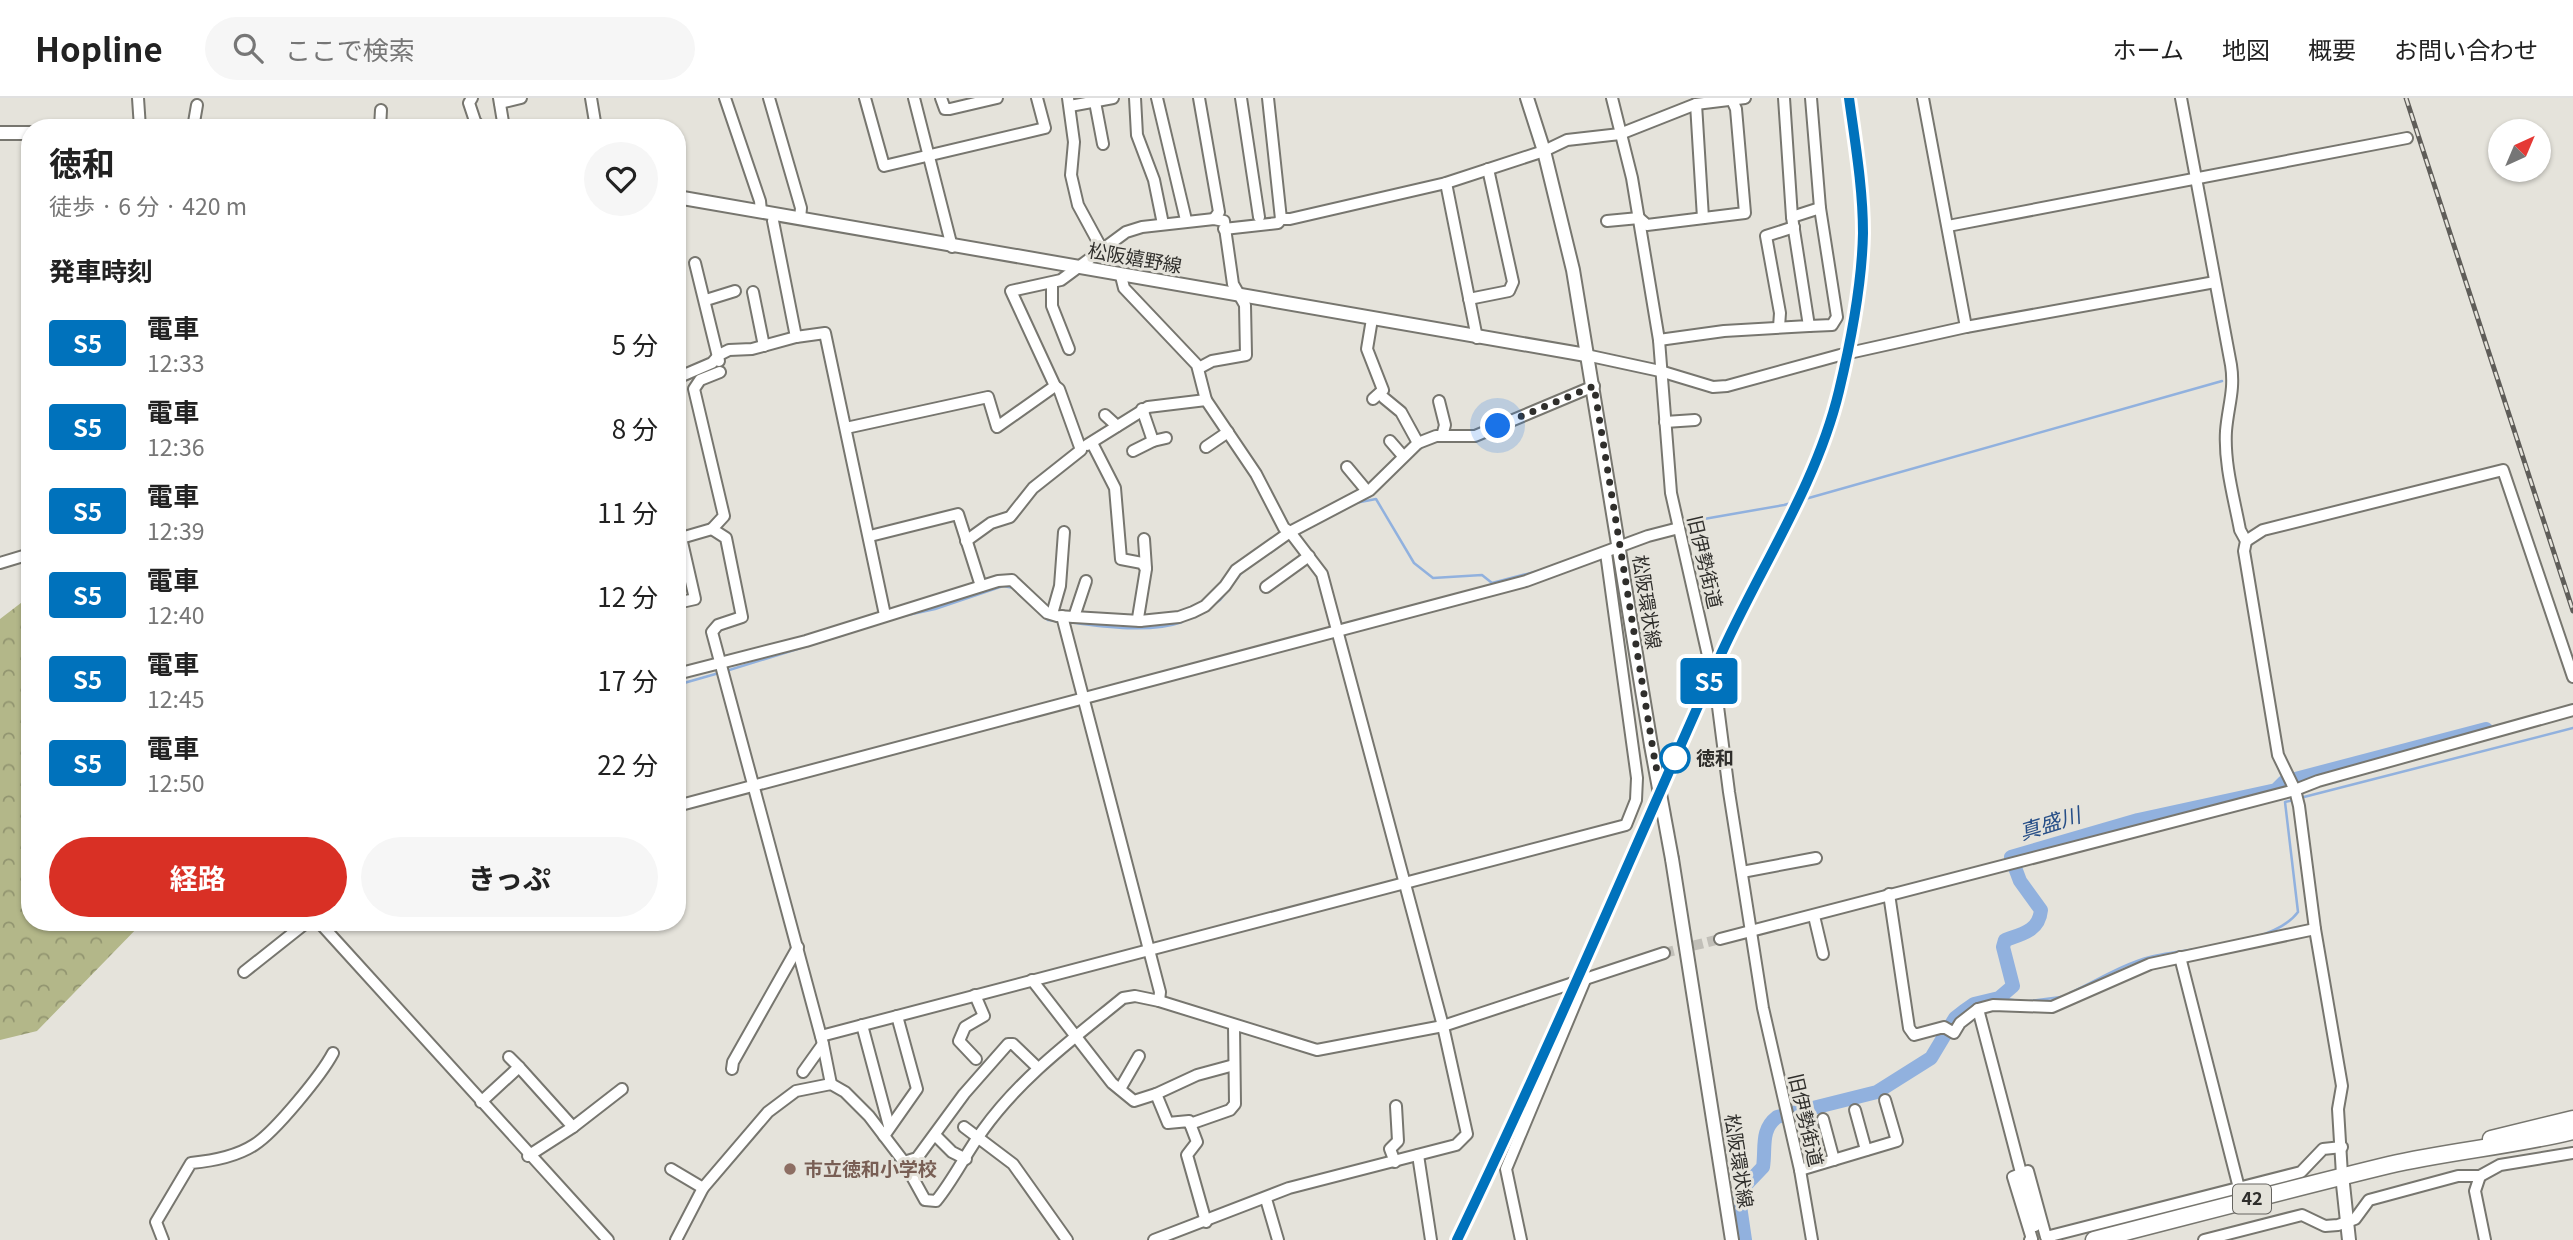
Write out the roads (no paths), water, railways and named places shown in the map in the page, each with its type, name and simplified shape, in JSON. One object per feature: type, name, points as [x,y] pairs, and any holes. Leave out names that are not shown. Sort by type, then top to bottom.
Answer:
[{"type":"highway","name":"42","points":[[2410,1161],[2573,1119]]},
{"type":"highway","name":"42","points":[[2094,1240],[2342,1175],[2524,1143],[2573,1131]]},
{"type":"main road","name":"松阪環状線","points":[[1527,98],[1544,151],[1573,270],[1586,355],[1594,386],[1732,1240]]},
{"type":"main road","points":[[0,133],[21,133]]},
{"type":"main road","name":"松阪嬉野線","points":[[686,198],[1586,355]]},
{"type":"main road","points":[[2342,1175],[2349,1240]]},
{"type":"street","points":[[138,98],[139,119]]},
{"type":"street","points":[[503,119],[500,101],[521,98]]},
{"type":"street","points":[[591,98],[594,119]]},
{"type":"street","points":[[725,98],[761,211]]},
{"type":"street","points":[[769,98],[801,208],[800,219]]},
{"type":"street","points":[[865,98],[884,166],[1045,128],[1037,98]]},
{"type":"street","points":[[914,98],[953,247]]},
{"type":"street","points":[[941,98],[945,109],[950,110],[997,98]]},
{"type":"street","points":[[1103,251],[1078,205],[1071,175],[1074,142],[1069,102],[1095,102],[1114,98]]},
{"type":"street","points":[[1135,98],[1137,135],[1154,180],[1163,224]]},
{"type":"street","points":[[1157,98],[1163,133],[1179,179],[1186,220]]},
{"type":"street","points":[[1199,98],[1219,212],[1214,219]]},
{"type":"street","points":[[1241,98],[1259,217]]},
{"type":"street","points":[[1268,98],[1281,219]]},
{"type":"street","name":"旧伊勢街道","points":[[1612,98],[1639,218],[1658,340],[1671,493],[1716,691],[1763,1008],[1800,1170],[1812,1240]]},
{"type":"street","points":[[1224,229],[1236,223],[1278,223],[1281,219],[1446,183],[1544,151],[1567,140],[1620,134],[1696,104],[1745,98]]},
{"type":"street","points":[[1784,98],[1793,222],[1809,326]]},
{"type":"street","points":[[1658,340],[1779,327],[1832,325],[1837,317],[1820,208],[1811,98]]},
{"type":"street","points":[[1923,98],[1966,327]]},
{"type":"street","points":[[2181,98],[2234,387],[2226,429],[2226,455],[2240,530],[2246,541],[2244,551],[2278,755],[2297,796],[2315,929],[2342,1086],[2338,1109],[2342,1175]]},
{"type":"street","points":[[469,100],[474,119]]},
{"type":"street","points":[[1607,221],[1639,218],[1647,225],[1745,213],[1736,109],[1732,100]]},
{"type":"street","points":[[1095,102],[1103,144]]},
{"type":"street","points":[[1696,104],[1703,218]]},
{"type":"street","points":[[195,119],[197,105]]},
{"type":"street","points":[[380,119],[381,110]]},
{"type":"street","points":[[1948,226],[2407,138]]},
{"type":"street","points":[[1469,299],[1508,291],[1513,282],[1488,169]]},
{"type":"street","points":[[1446,183],[1477,338]]},
{"type":"street","points":[[1779,327],[1780,313],[1766,236],[1820,208]]},
{"type":"street","points":[[1146,569],[1142,564],[1121,559],[1115,488],[1086,445],[1076,416],[1055,386],[1011,291],[1052,284],[1080,268],[1126,232],[1186,220],[1224,221],[1233,284],[1240,296],[1247,322],[1246,355],[1212,361],[1199,368]]},
{"type":"street","points":[[773,221],[796,337]]},
{"type":"street","points":[[695,263],[719,363]]},
{"type":"street","points":[[1121,276],[1124,288],[1199,368],[1206,400],[1255,474],[1284,528],[1310,555],[1322,574],[1443,1026],[1467,1134],[1456,1145],[1289,1188],[1206,1222],[1165,1233],[1154,1240]]},
{"type":"street","points":[[1586,355],[1660,370],[1713,387],[1727,386],[1840,355],[1966,327],[2215,282]]},
{"type":"street","points":[[1052,284],[1052,306],[1069,349]]},
{"type":"street","points":[[706,300],[735,290]]},
{"type":"street","points":[[753,292],[764,346]]},
{"type":"street","points":[[1372,319],[1367,349],[1383,390],[1379,398],[1401,412],[1418,443]]},
{"type":"street","points":[[686,537],[712,529],[724,516],[694,389],[700,380],[729,350],[764,346],[796,337],[825,333],[885,615]]},
{"type":"street","points":[[686,374],[712,363],[719,363]]},
{"type":"street","points":[[846,428],[988,397],[997,427],[1055,386]]},
{"type":"street","points":[[686,671],[806,641],[981,586],[1012,580],[1063,616],[1140,621],[1178,617],[1205,606],[1236,570],[1290,532],[1367,492],[1418,443],[1442,436],[1475,436],[1594,386]]},
{"type":"street","points":[[966,541],[990,523],[1010,517],[1032,488],[1086,445],[1142,410],[1206,400]]},
{"type":"street","points":[[1439,401],[1445,425],[1442,436]]},
{"type":"street","points":[[1142,410],[1153,441]]},
{"type":"street","points":[[1105,415],[1116,426]]},
{"type":"street","points":[[1665,422],[1695,420]]},
{"type":"street","points":[[1206,447],[1228,432]]},
{"type":"street","points":[[1133,452],[1153,441],[1166,438]]},
{"type":"street","points":[[1390,441],[1403,456]]},
{"type":"street","points":[[1347,467],[1367,492]]},
{"type":"street","points":[[2246,541],[2263,530],[2503,470],[2573,677]]},
{"type":"street","points":[[870,536],[958,514],[981,586]]},
{"type":"street","points":[[686,804],[1336,631],[1606,554],[1679,528]]},
{"type":"street","points":[[712,529],[726,538],[743,617],[718,625],[712,632],[798,947],[831,1084]]},
{"type":"street","points":[[1065,531],[1060,586],[1063,616],[1159,1001]]},
{"type":"street","points":[[1140,621],[1138,618],[1146,569],[1144,540]]},
{"type":"street","points":[[803,1072],[822,1040],[862,1025],[1403,881],[1626,825],[1636,800],[1637,778],[1606,554]]},
{"type":"street","points":[[1266,587],[1310,555]]},
{"type":"street","points":[[0,563],[21,557]]},
{"type":"street","points":[[686,560],[695,599],[686,601]]},
{"type":"street","points":[[1063,616],[1086,581]]},
{"type":"street","points":[[1720,939],[1752,933],[2011,863],[2297,796],[2318,781],[2573,710]]},
{"type":"street","points":[[1742,872],[1816,858]]},
{"type":"street","points":[[1889,894],[1909,1028],[1914,1035],[1949,1030],[1978,1009],[1993,1005],[2052,1007],[2150,964],[2315,929]]},
{"type":"street","points":[[1814,916],[1823,954]]},
{"type":"street","points":[[244,972],[296,931]]},
{"type":"street","points":[[327,931],[528,1156],[608,1240]]},
{"type":"street","points":[[732,1069],[733,1062],[798,947]]},
{"type":"street","points":[[862,1025],[887,1131],[925,1200],[936,1201],[989,1122],[1038,1068],[1123,998],[1135,996],[1159,1001],[1317,1050],[1443,1026],[1664,953]]},
{"type":"street","points":[[2180,957],[2239,1188]]},
{"type":"street","points":[[1032,980],[1076,1037],[1120,1089],[1134,1101],[1197,1075],[1234,1065]]},
{"type":"street","points":[[1521,1240],[1506,1169],[1585,980]]},
{"type":"street","points":[[975,995],[984,1016],[965,1027],[959,1041],[975,1059]]},
{"type":"street","points":[[1978,1009],[2039,1240]]},
{"type":"street","points":[[887,1131],[917,1088],[897,1016]]},
{"type":"street","points":[[1156,1094],[1168,1124],[1191,1124],[1230,1110],[1235,1104],[1234,1026]]},
{"type":"street","points":[[904,1162],[916,1158],[964,1094],[1008,1044],[1013,1044],[1038,1068]]},
{"type":"street","points":[[163,1240],[156,1222],[191,1163],[242,1152],[257,1143],[324,1069],[333,1053]]},
{"type":"street","points":[[509,1056],[573,1126]]},
{"type":"street","points":[[1120,1089],[1139,1056]]},
{"type":"street","points":[[481,1102],[519,1067]]},
{"type":"street","points":[[676,1240],[702,1188],[784,1097],[796,1091],[831,1084],[845,1092],[887,1131]]},
{"type":"street","points":[[528,1156],[622,1089]]},
{"type":"street","points":[[1800,1170],[1897,1141],[1885,1100]]},
{"type":"street","points":[[1395,1162],[1390,1149],[1398,1141],[1396,1106]]},
{"type":"street","points":[[1855,1110],[1866,1150]]},
{"type":"street","points":[[1824,1119],[1834,1160]]},
{"type":"street","points":[[1191,1124],[1197,1142],[1187,1155],[1206,1222]]},
{"type":"street","points":[[964,1127],[1013,1164],[1067,1240]]},
{"type":"street","points":[[935,1135],[952,1152],[966,1159]]},
{"type":"street","points":[[2030,1240],[2032,1239],[2012,1177],[2021,1173],[2028,1171],[2046,1237],[2301,1172],[2323,1149],[2342,1147]]},
{"type":"street","points":[[2204,1240],[2302,1215],[2325,1226],[2348,1223],[2355,1219],[2369,1200],[2458,1176],[2480,1176],[2500,1165],[2573,1153]]},
{"type":"street","points":[[1418,1155],[1431,1240]]},
{"type":"street","points":[[671,1169],[702,1188]]},
{"type":"street","points":[[2480,1176],[2475,1191],[2485,1240]]},
{"type":"street","points":[[1266,1199],[1278,1240]]},
{"type":"waterway","points":[[1681,523],[1784,505],[2222,381]]},
{"type":"waterway","points":[[1355,503],[1376,499],[1414,563],[1433,578],[1482,575],[1492,583],[1542,570]]},
{"type":"waterway","points":[[1256,562],[1277,548]]},
{"type":"waterway","points":[[1231,586],[1242,572]]},
{"type":"waterway","points":[[903,616],[935,609],[1003,586],[1014,588]]},
{"type":"waterway","points":[[1195,617],[1220,600],[1227,591]]},
{"type":"waterway","points":[[1028,602],[1048,620],[1057,621]]},
{"type":"waterway","points":[[1067,622],[1140,628],[1155,628],[1182,622]]},
{"type":"waterway","points":[[726,671],[843,635]]},
{"type":"waterway","points":[[686,682],[719,673]]},
{"type":"waterway","points":[[2300,798],[2573,728]]},
{"type":"waterway","name":"真盛川","points":[[1745,1240],[1739,1199],[1742,1189],[1763,1167],[1766,1134],[1777,1117],[1877,1092],[1931,1058],[1955,1018],[1974,1004],[1999,998],[2013,986],[2003,947],[2005,940],[2033,927],[2041,910],[2020,881],[2011,857],[2138,820],[2276,790],[2284,782],[2486,729]]},
{"type":"waterway","points":[[2070,993],[2140,960],[2251,939],[2286,923],[2298,912],[2285,802],[2294,800]]},
{"type":"waterway","points":[[2030,1001],[2061,997]]},
{"type":"waterway","points":[[1999,998],[2020,1001]]},
{"type":"tunnel","points":[[1664,953],[1720,939]]},
{"type":"railway","points":[[1457,1240],[1576,982],[1719,658],[1798,497],[1838,395],[1849,344],[1862,233],[1849,98]]},
{"type":"railway","points":[[2406,98],[2573,611]]},
{"type":"train","name":"S5","points":[[1457,1240],[1576,982],[1719,658],[1821,445],[1838,395],[1849,344],[1863,233],[1857,154],[1849,98]]},
{"type":"place","name":"徳和","points":[[1675,758]]},
{"type":"place","name":"市立徳和小学校","points":[[790,1169]]}]
